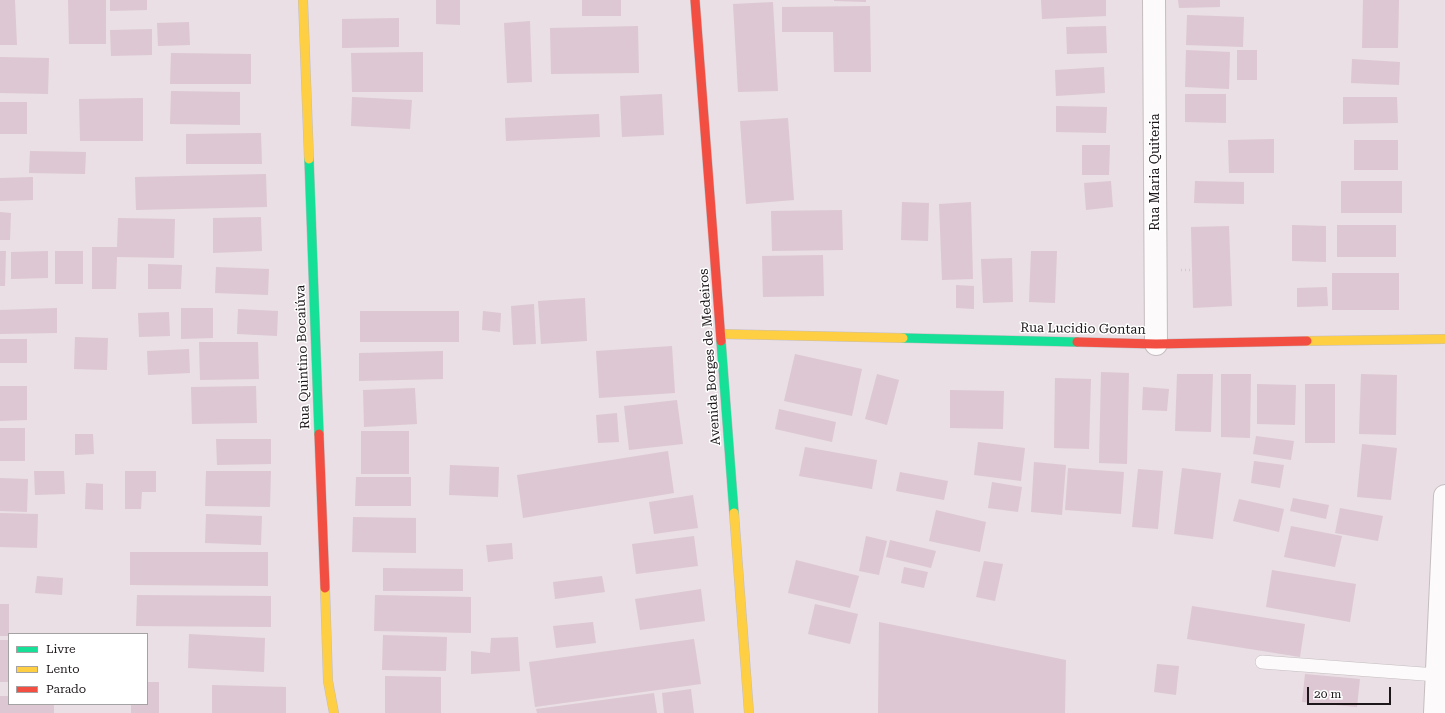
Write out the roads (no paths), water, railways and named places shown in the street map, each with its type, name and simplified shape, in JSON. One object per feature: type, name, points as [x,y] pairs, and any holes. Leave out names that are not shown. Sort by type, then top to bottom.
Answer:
[{"type":"street","name":"Rua Quintino Bocaiúva","points":[[303,0],[328,681],[334,713]]},
{"type":"street","name":"Avenida Borges de Medeiros","points":[[696,0],[749,713]]},
{"type":"street","name":"Rua Maria Quiteria","points":[[1154,0],[1156,344]]},
{"type":"street","name":"Rua Lucidio Gontan","points":[[721,334],[1156,344],[1445,339]]},
{"type":"street","points":[[1435,713],[1440,670],[1445,496]]},
{"type":"lane","points":[[1262,662],[1440,670]]}]
